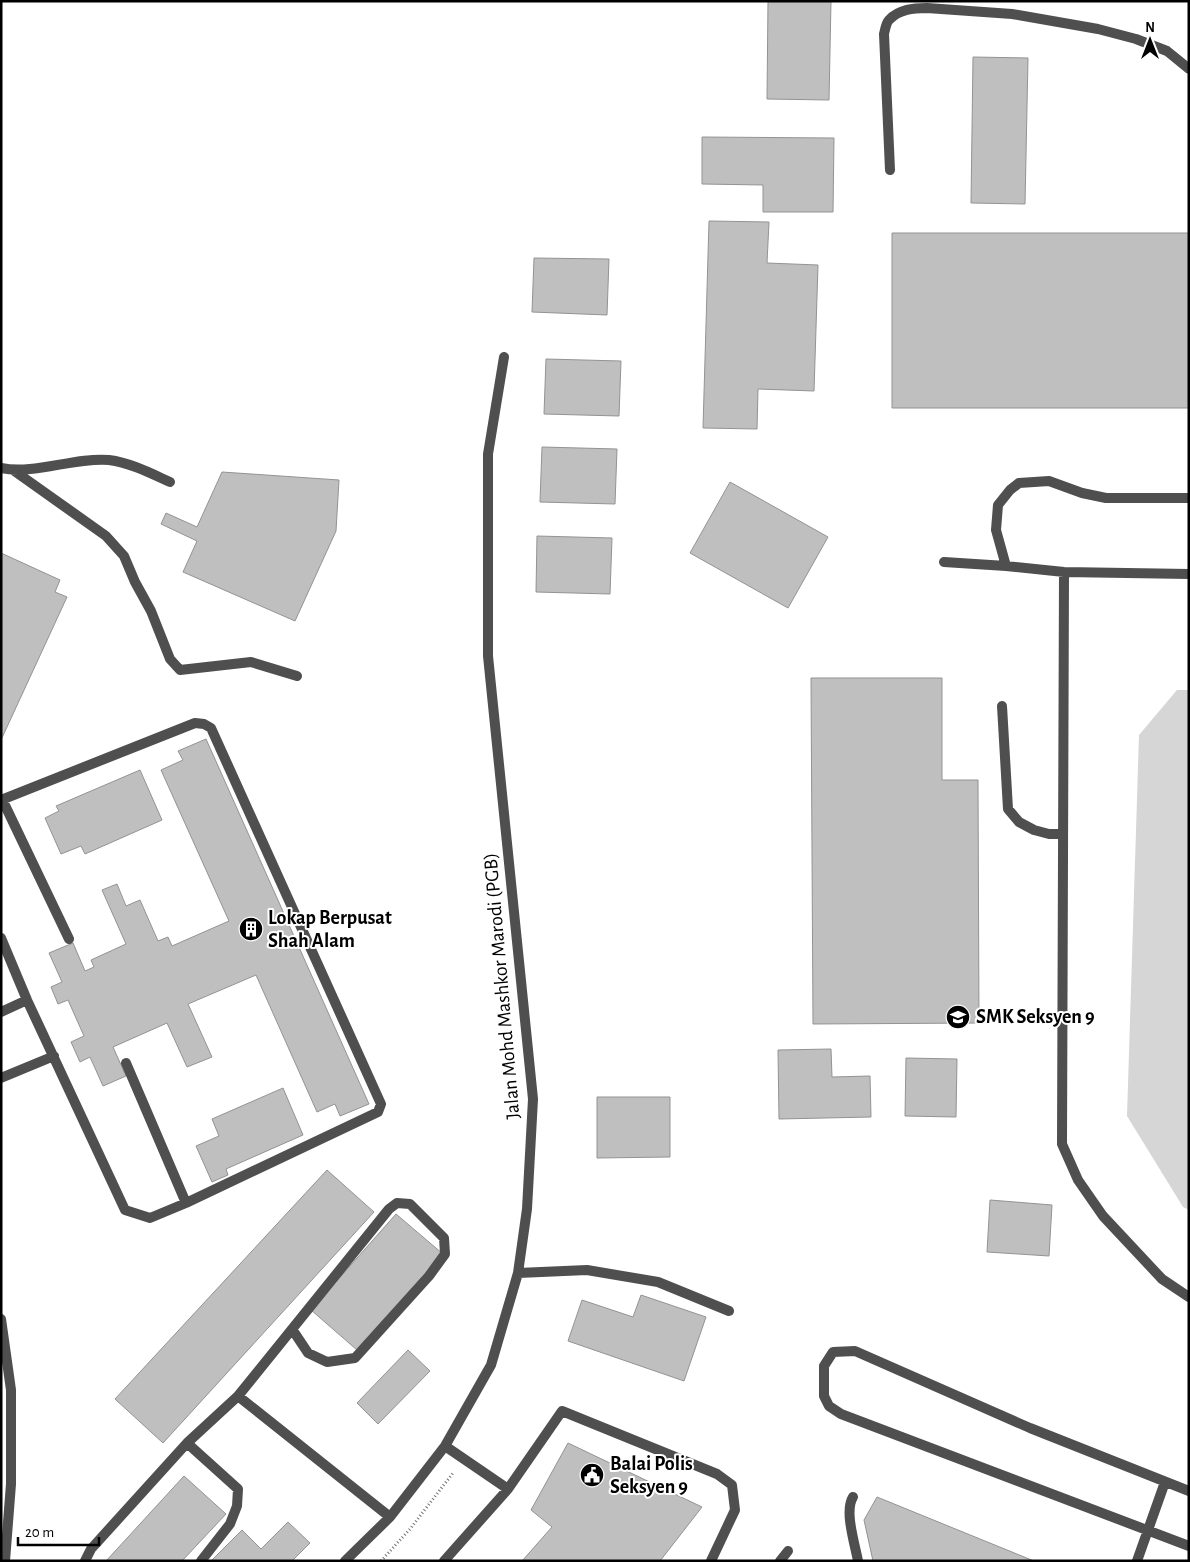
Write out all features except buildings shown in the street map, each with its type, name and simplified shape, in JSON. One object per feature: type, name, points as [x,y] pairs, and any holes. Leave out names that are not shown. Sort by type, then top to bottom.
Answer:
[{"type":"lane","points":[[890,170],[884,34],[888,20],[900,12],[914,8],[927,8],[1012,14],[1098,29],[1136,39],[1167,51],[1189,69]]},
{"type":"lane","name":"Jalan Mohd Mashkor Marodi (PGB)","points":[[345,1561],[390,1517],[445,1446],[491,1365],[518,1273],[526,1209],[533,1099],[488,656],[488,454],[504,357]]},
{"type":"lane","points":[[1,468],[12,470],[107,460],[129,464],[170,482]]},
{"type":"lane","points":[[12,470],[106,536],[124,556],[135,582],[151,611],[170,659],[180,670],[251,662],[297,676]]},
{"type":"lane","points":[[1006,566],[996,530],[998,505],[1010,490],[1020,483],[1049,481],[1082,493],[1106,498],[1189,498]]},
{"type":"lane","points":[[944,562],[1064,572],[1189,574]]},
{"type":"lane","points":[[1064,572],[1062,1144],[1078,1180],[1103,1216],[1162,1279],[1189,1296]]},
{"type":"lane","points":[[1002,706],[1008,809],[1019,822],[1034,830],[1049,834],[1063,834]]},
{"type":"lane","points":[[1,938],[27,1000],[125,1210],[150,1218],[186,1204],[378,1112],[381,1104],[211,728],[204,724],[195,723],[2,799],[69,939]]},
{"type":"lane","points":[[1,1012],[27,1000]]},
{"type":"lane","points":[[1,1078],[54,1056]]},
{"type":"lane","points":[[126,1063],[186,1204]]},
{"type":"lane","points":[[85,1561],[91,1549],[187,1443],[238,1396],[292,1329],[389,1209],[397,1203],[410,1204],[444,1238],[445,1254],[429,1276],[355,1358],[327,1362],[308,1353],[292,1329]]},
{"type":"lane","points":[[518,1273],[587,1270],[658,1282],[729,1311]]},
{"type":"lane","points":[[1,1319],[11,1390],[6,1445],[11,1484],[5,1561]]},
{"type":"lane","points":[[1189,1491],[1030,1428],[855,1351],[833,1352],[824,1366],[824,1396],[829,1406],[841,1414],[1189,1546]]},
{"type":"lane","points":[[238,1396],[390,1517]]},
{"type":"lane","points":[[444,1561],[508,1490],[562,1411],[717,1474],[732,1486],[735,1510],[711,1561]]},
{"type":"lane","points":[[187,1443],[238,1489],[237,1506],[230,1524],[201,1561]]},
{"type":"lane","points":[[445,1446],[508,1490]]},
{"type":"lane","points":[[1137,1561],[1165,1482]]},
{"type":"lane","points":[[853,1497],[850,1501],[850,1515],[858,1561]]},
{"type":"lane","points":[[780,1561],[788,1551]]},
{"type":"path","points":[[381,1561],[438,1495],[464,1459]]},
{"type":"shaded area","points":[[1177,690],[1189,690],[1189,1210],[1183,1207],[1127,1116],[1139,735]]},
{"type":"place","name":"Lokap Berpusat Shah Alam","points":[[251,929]]},
{"type":"place","name":"SMK Seksyen 9","points":[[958,1017]]},
{"type":"place","name":"Balai Polis Seksyen 9","points":[[592,1475]]}]
